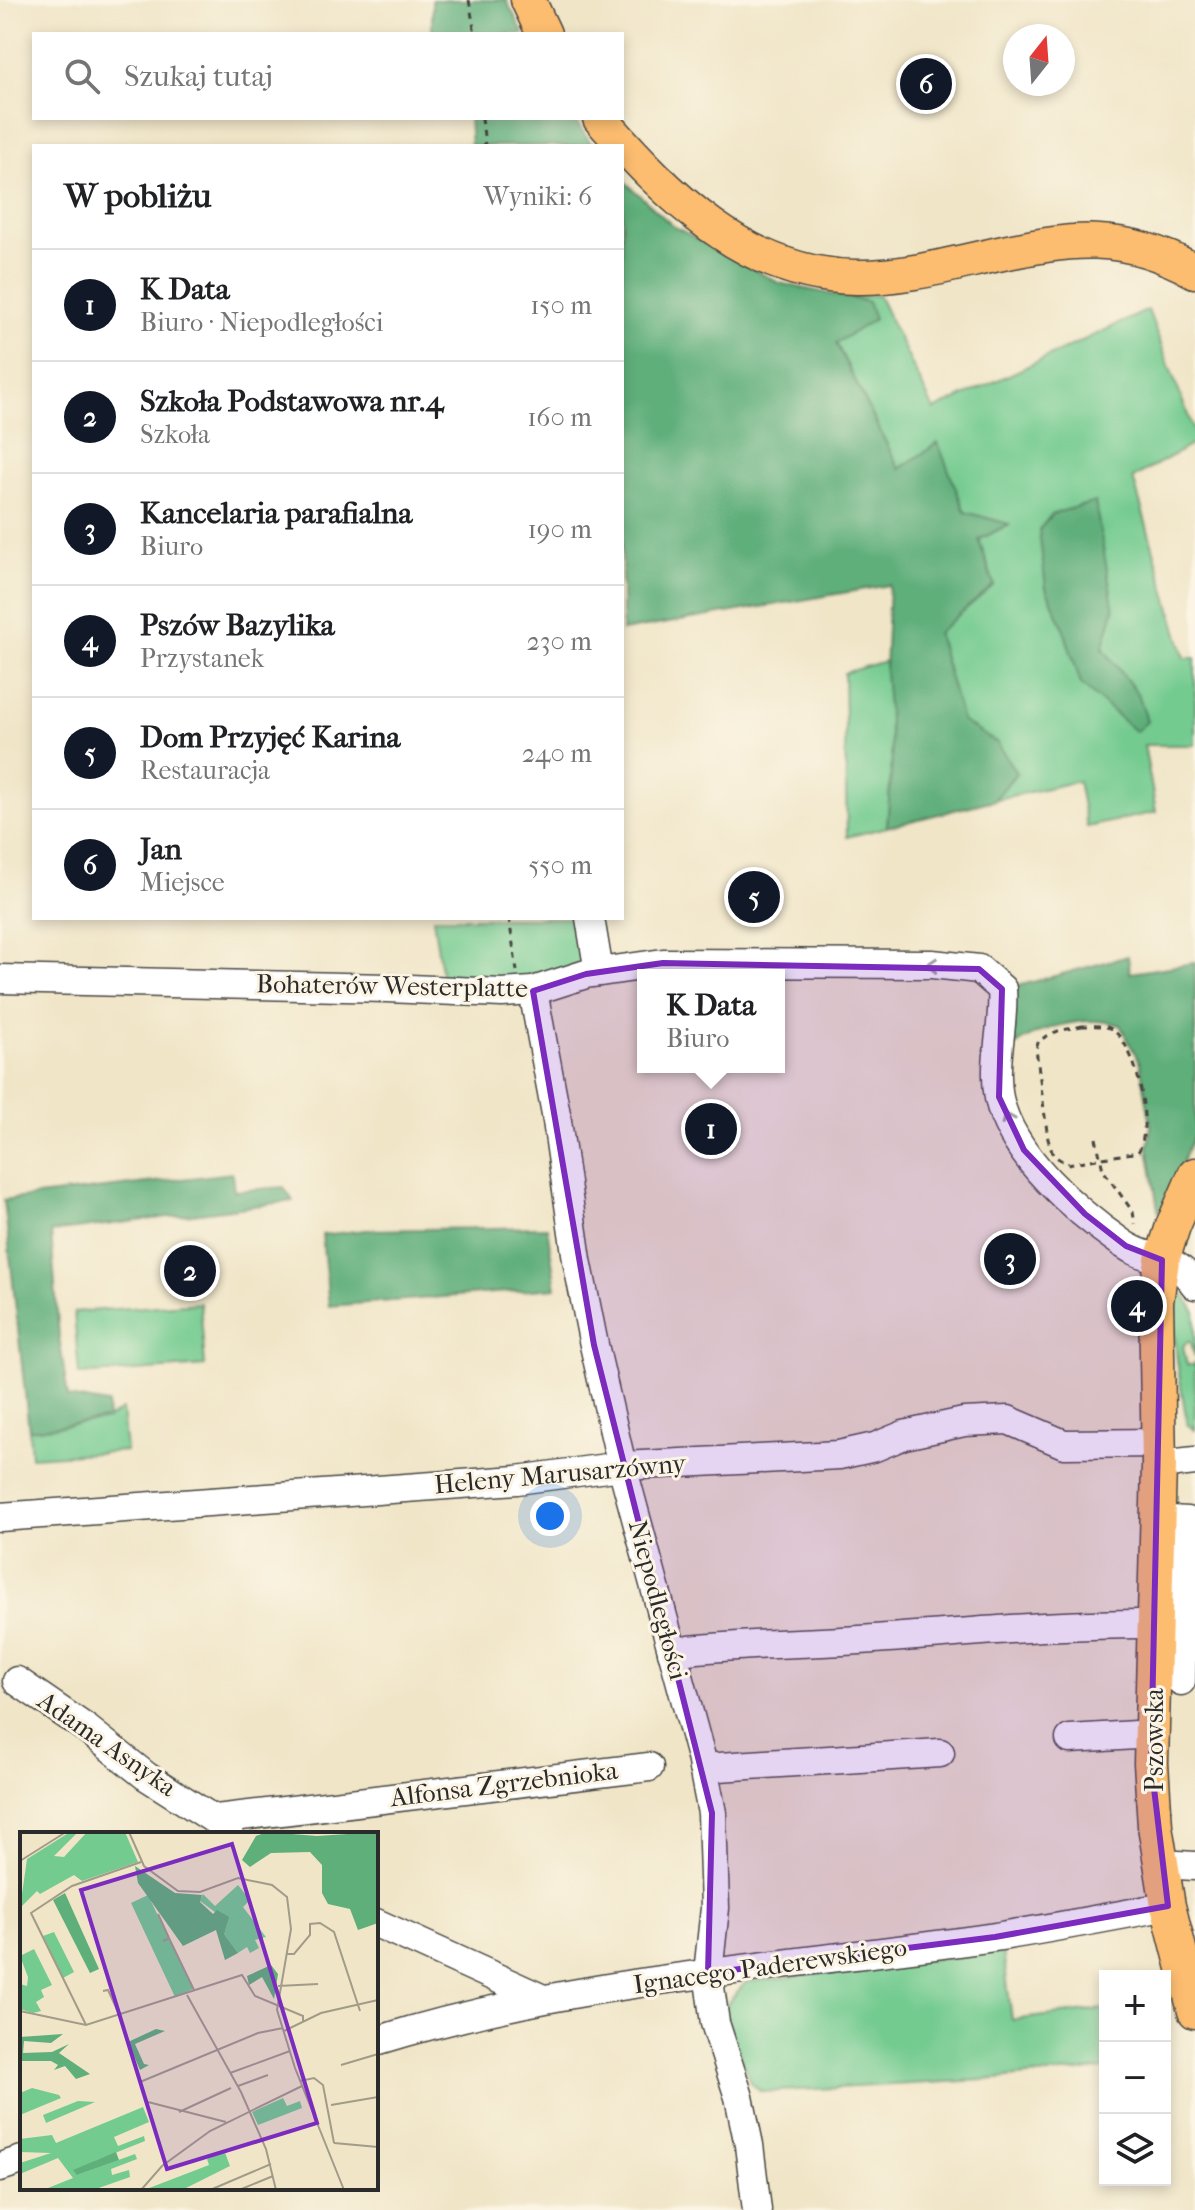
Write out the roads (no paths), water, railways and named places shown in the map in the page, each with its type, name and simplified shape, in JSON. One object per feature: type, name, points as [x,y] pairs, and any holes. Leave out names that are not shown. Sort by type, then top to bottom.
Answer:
[{"type":"main road","points":[[528,0],[543,32]]},
{"type":"main road","points":[[602,120],[624,144]]},
{"type":"main road","points":[[624,144],[649,172],[703,220],[751,252],[798,270],[828,275],[878,276],[938,267],[1061,241],[1087,240],[1134,246],[1195,271]]},
{"type":"main road","name":"Pszowska","points":[[1195,1175],[1162,1260],[1156,1302],[1159,1454],[1152,1734],[1155,1826],[1168,1906],[1195,2011]]},
{"type":"street","points":[[590,920],[599,972]]},
{"type":"street","name":"Bohaterów Westerplatte","points":[[1,974],[502,993],[525,984],[663,963],[932,964],[979,969],[1002,989],[1004,1012],[998,1057],[999,1097],[1009,1125],[1024,1150],[1049,1182],[1126,1246],[1178,1265],[1195,1285]]},
{"type":"street","name":"Niepodległości","points":[[525,984],[556,1114],[577,1260],[622,1466],[703,1768],[712,1813],[715,1908],[708,1973],[715,2023],[742,2109],[757,2210]]},
{"type":"street","name":"Heleny Marusarzówny","points":[[0,1517],[517,1480],[622,1466],[839,1455],[875,1447],[904,1435],[964,1422],[1008,1420],[1064,1444],[1195,1461]]},
{"type":"street","points":[[1183,1521],[1186,1668]]},
{"type":"street","points":[[672,1652],[1078,1624],[1155,1624]]},
{"type":"street","name":"Adama Asnyka","points":[[17,1681],[87,1729],[146,1776],[226,1827]]},
{"type":"street","points":[[1070,1739],[1152,1734]]},
{"type":"street","points":[[703,1768],[940,1753]]},
{"type":"street","name":"Alfonsa Zgrzebnioka","points":[[226,1827],[649,1767]]},
{"type":"street","points":[[1161,1864],[1195,1866]]},
{"type":"street","name":"Ignacego Paderewskiego","points":[[378,2040],[541,1998],[708,1973],[995,1937],[1168,1906]]},
{"type":"street","points":[[378,1924],[541,1998]]},
{"type":"street","points":[[0,2167],[20,2161]]},
{"type":"place","name":"Jan","points":[[926,84]]},
{"type":"place","name":"Dom Przyjęć Karina","points":[[754,897]]},
{"type":"place","name":"K Data","points":[[711,1129]]},
{"type":"place","name":"Kancelaria parafialna","points":[[1010,1259]]},
{"type":"place","name":"Szkoła Podstawowa nr.4","points":[[190,1271]]},
{"type":"place","name":"Pszów Bazylika","points":[[1137,1306]]}]
